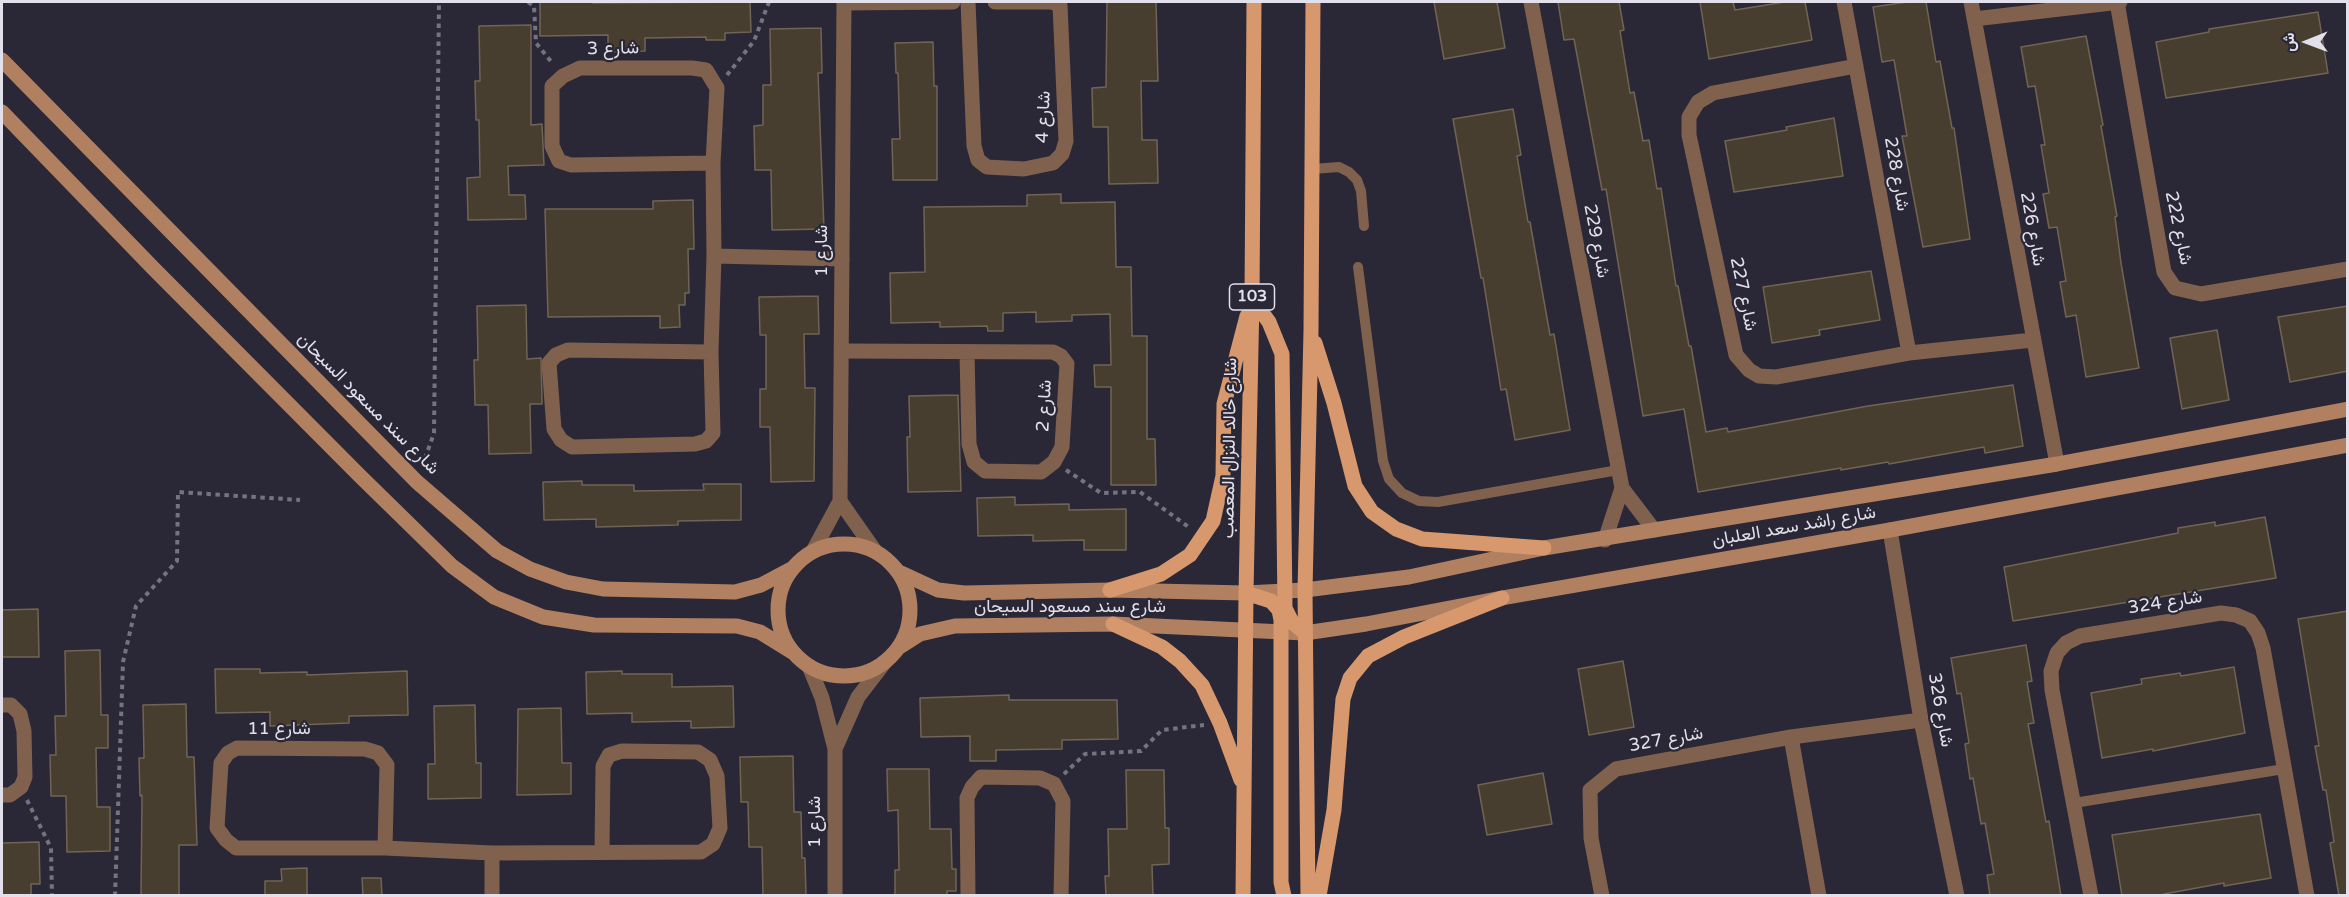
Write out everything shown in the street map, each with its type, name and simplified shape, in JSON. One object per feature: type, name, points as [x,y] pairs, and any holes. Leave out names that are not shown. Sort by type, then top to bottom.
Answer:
[{"type":"main road","name":"شارع خالد النزال المعصب","points":[[1243,896],[1254,2]]},
{"type":"main road","points":[[1308,896],[1305,590],[1311,331],[1313,2]]},
{"type":"main road","name":"شارع سند مسعود السيحان","points":[[2,60],[417,482],[497,551],[530,569],[566,582],[603,589],[735,592],[761,585],[791,569]]},
{"type":"main road","points":[[2,112],[153,268],[393,509],[452,566],[494,597],[543,617],[594,625],[737,626],[760,632],[794,653],[809,666],[828,674],[848,676],[867,672],[885,662],[898,648],[907,630],[910,610],[907,590],[899,572],[875,551],[855,544],[833,544],[813,551],[791,569],[781,589],[778,612],[783,634],[794,653]]},
{"type":"main road","points":[[1110,590],[1161,574],[1190,555],[1213,521],[1223,476],[1224,404],[1252,299]]},
{"type":"main road","points":[[1252,299],[1269,322],[1282,354],[1285,608],[1292,622],[1305,633]]},
{"type":"main road","points":[[1311,331],[1334,403],[1354,486],[1372,512],[1396,529],[1422,539],[1544,548]]},
{"type":"main road","name":"شارع راشد سعد العلبان","points":[[1246,593],[1305,590],[1409,577],[1544,548],[1605,540],[2057,464],[2348,409]]},
{"type":"main road","name":"شارع راشد سعد العلبان","points":[[1247,632],[1305,633],[1366,624],[2348,445]]},
{"type":"main road","name":"شارع سند مسعود السيحان","points":[[899,572],[938,590],[964,593],[1110,590],[1246,593]]},
{"type":"main road","points":[[1246,593],[1270,601],[1279,610],[1281,633],[1281,882],[1284,896]]},
{"type":"main road","points":[[1319,896],[1334,810],[1343,699],[1350,678],[1368,656],[1404,637],[1502,598]]},
{"type":"main road","name":"شارع سند مسعود السيحان","points":[[898,648],[920,634],[955,626],[1113,624],[1247,632]]},
{"type":"main road","points":[[1113,624],[1162,647],[1180,660],[1202,685],[1220,723],[1244,789]]},
{"type":"street","points":[[844,2],[952,2]]},
{"type":"street","name":"شارع 1","points":[[813,551],[840,501],[844,2]]},
{"type":"street","name":"شارع 4","points":[[968,2],[974,146],[978,160],[987,167],[1015,168],[1053,163],[1062,154],[1066,141],[1060,5],[1051,2],[995,2]]},
{"type":"street","name":"شارع 229","points":[[1531,2],[1622,488],[1654,530]]},
{"type":"street","name":"شارع 228","points":[[1844,2],[1909,354]]},
{"type":"street","name":"شارع 226","points":[[1971,2],[2057,464]]},
{"type":"street","points":[[1974,19],[2119,2]]},
{"type":"street","name":"شارع 222","points":[[2119,2],[2164,272],[2175,288],[2200,294],[2348,269]]},
{"type":"street","name":"شارع 227","points":[[1856,66],[1713,93],[1698,102],[1689,117],[1689,135],[1737,355],[1749,370],[1759,376],[1776,377],[1909,354],[2033,340]]},
{"type":"street","name":"شارع 3","points":[[563,76],[580,68],[692,68],[706,70],[717,88]]},
{"type":"street","points":[[563,76],[552,86],[552,146],[560,161],[571,165],[713,163]]},
{"type":"street","points":[[711,352],[568,350],[556,355],[549,363],[554,429],[561,440],[572,447],[695,444],[705,441],[713,433],[711,352],[714,256],[713,163],[717,88]]},
{"type":"street","points":[[714,256],[842,259]]},
{"type":"street","name":"شارع 2","points":[[842,351],[1053,352],[1061,356],[1066,364],[1062,447],[1054,462]]},
{"type":"street","points":[[967,352],[969,444],[974,462],[985,471],[1041,472],[1054,462]]},
{"type":"street","points":[[1605,540],[1622,488]]},
{"type":"street","points":[[840,501],[875,551]]},
{"type":"street","name":"شارع 326","points":[[1890,530],[1921,720],[1957,896]]},
{"type":"street","name":"شارع 324","points":[[2091,896],[2052,690],[2051,671],[2057,653],[2066,643],[2080,636],[2221,613],[2236,615],[2250,621],[2258,633],[2263,648],[2307,896]]},
{"type":"street","name":"شارع 1","points":[[835,749],[858,697],[885,662]]},
{"type":"street","name":"شارع 1","points":[[809,666],[822,698],[835,749],[835,896]]},
{"type":"street","points":[[2,705],[11,705],[20,714],[24,731],[25,777],[21,787],[10,795],[2,795]]},
{"type":"street","name":"شارع 327","points":[[1602,896],[1591,838],[1590,790],[1616,769],[1791,737],[1921,720]]},
{"type":"street","points":[[1791,737],[1819,896]]},
{"type":"street","name":"شارع 11","points":[[385,848],[387,765],[378,753],[365,749],[237,748],[228,753],[221,763],[217,828],[236,848],[385,848],[492,853],[701,852],[714,844],[720,828],[717,776],[710,760],[698,752],[622,751],[609,755],[603,766],[602,851]]},
{"type":"street","points":[[968,896],[967,798],[972,787],[981,777],[1040,778],[1054,784],[1063,801],[1061,896]]},
{"type":"street","points":[[492,853],[492,896]]},
{"type":"lane","points":[[1312,169],[1339,167],[1349,172],[1357,180],[1361,191],[1364,226]]},
{"type":"lane","points":[[1358,267],[1383,461],[1389,479],[1402,493],[1419,501],[1438,502],[1618,470]]},
{"type":"lane","points":[[2074,803],[2284,770]]},
{"type":"path","points":[[417,482],[434,433],[439,2]]},
{"type":"path","points":[[528,2],[534,6],[536,43],[563,76]]},
{"type":"path","points":[[717,88],[754,41],[769,2]]},
{"type":"path","points":[[1054,462],[1101,493],[1140,492],[1203,537]]},
{"type":"path","points":[[115,896],[123,662],[136,606],[177,561],[178,492],[300,500]]},
{"type":"path","points":[[1054,784],[1085,754],[1141,751],[1162,730],[1220,723]]},
{"type":"path","points":[[21,787],[51,848],[52,896]]},
{"type":"building","points":[[540,2],[750,2],[751,32],[725,33],[725,40],[706,40],[706,37],[645,38],[645,51],[608,52],[608,35],[540,36]]},
{"type":"building","points":[[1107,2],[1156,2],[1158,81],[1141,81],[1142,140],[1157,140],[1158,183],[1109,184],[1108,127],[1093,127],[1092,88],[1106,87]]},
{"type":"building","points":[[1434,2],[1497,2],[1505,48],[1444,59]]},
{"type":"building","points":[[1558,2],[1619,2],[1624,30],[1620,31],[1630,93],[1634,92],[1643,141],[1649,140],[1657,189],[1661,188],[1676,286],[1678,286],[1689,346],[1691,346],[1706,432],[1727,428],[1728,432],[1868,406],[2013,385],[2023,446],[1985,453],[1984,447],[1889,464],[1888,462],[1841,470],[1841,468],[1698,492],[1684,409],[1643,416],[1606,189],[1602,190],[1574,39],[1564,40]]},
{"type":"building","points":[[1700,2],[1733,2],[1735,10],[1785,2],[1805,2],[1812,40],[1709,59]]},
{"type":"building","points":[[1926,2],[1936,62],[1940,61],[1952,128],[1954,128],[1970,239],[1923,247],[1902,136],[1907,136],[1894,60],[1882,62],[1873,7]]},
{"type":"building","points":[[2318,12],[2328,73],[2166,98],[2156,42],[2209,32],[2209,29]]},
{"type":"building","points":[[531,25],[531,125],[542,124],[544,165],[508,166],[509,195],[525,195],[526,219],[468,220],[467,178],[480,177],[479,120],[476,120],[475,81],[480,81],[479,26]]},
{"type":"building","points":[[821,28],[822,73],[818,73],[824,229],[772,230],[771,170],[755,170],[754,126],[763,125],[763,85],[771,85],[770,29]]},
{"type":"building","points":[[2086,36],[2103,125],[2101,126],[2117,216],[2115,217],[2121,263],[2139,368],[2086,377],[2076,315],[2066,317],[2060,282],[2066,281],[2057,227],[2049,228],[2043,194],[2049,193],[2041,145],[2045,145],[2035,86],[2028,87],[2021,47]]},
{"type":"building","points":[[933,42],[934,86],[937,86],[937,180],[893,180],[892,139],[900,139],[895,43]]},
{"type":"building","points":[[1513,109],[1521,155],[1517,156],[1528,222],[1530,222],[1550,335],[1554,334],[1570,430],[1515,440],[1506,389],[1501,390],[1483,278],[1481,278],[1453,119]]},
{"type":"building","points":[[1834,118],[1843,176],[1734,192],[1725,141],[1787,130],[1786,127]]},
{"type":"building","points":[[1061,194],[1061,203],[1115,202],[1116,267],[1131,267],[1132,336],[1147,336],[1147,439],[1155,439],[1156,485],[1111,485],[1111,387],[1095,387],[1094,365],[1111,365],[1110,314],[1072,315],[1072,321],[1036,322],[1036,312],[1003,313],[1003,331],[988,331],[987,326],[940,327],[940,322],[891,323],[890,273],[925,272],[924,207],[1027,206],[1027,195]]},
{"type":"building","points":[[693,200],[694,249],[688,249],[689,293],[685,293],[685,305],[679,305],[680,327],[660,328],[660,316],[548,317],[545,209],[653,209],[653,201]]},
{"type":"building","points":[[1871,271],[1880,320],[1819,330],[1820,335],[1772,343],[1763,287]]},
{"type":"building","points":[[818,296],[819,334],[804,334],[805,388],[815,388],[814,481],[771,482],[770,427],[760,427],[760,389],[766,389],[766,335],[760,335],[759,297]]},
{"type":"building","points":[[526,305],[527,359],[541,358],[542,404],[530,404],[531,453],[489,454],[488,405],[475,405],[474,360],[478,360],[477,306]]},
{"type":"building","points":[[2348,306],[2348,371],[2290,382],[2278,317]]},
{"type":"building","points":[[2217,330],[2229,400],[2182,409],[2170,338]]},
{"type":"building","points":[[958,395],[961,491],[908,492],[909,396]]},
{"type":"building","points":[[582,481],[582,485],[634,485],[634,491],[704,490],[703,484],[741,484],[741,520],[678,521],[678,525],[596,527],[596,519],[544,520],[543,482]]},
{"type":"building","points":[[1015,497],[1015,505],[1069,504],[1069,510],[1126,509],[1126,550],[1084,550],[1084,540],[1033,541],[1033,535],[978,536],[977,498]]},
{"type":"building","points":[[2265,517],[2276,578],[2013,621],[2004,567],[2178,533],[2178,528],[2215,522],[2215,526]]},
{"type":"building","points":[[38,609],[39,657],[2,657],[2,610]]},
{"type":"building","points":[[2348,611],[2348,896],[2339,896],[2330,843],[2334,842],[2326,790],[2323,790],[2315,746],[2319,746],[2298,619]]},
{"type":"building","points":[[2026,645],[2032,681],[2027,682],[2034,723],[2028,724],[2046,822],[2049,821],[2061,896],[1990,896],[1987,875],[1994,874],[1985,823],[1981,824],[1973,778],[1970,779],[1965,744],[1969,743],[1961,693],[1957,694],[1951,658]]},
{"type":"building","points":[[100,650],[101,715],[108,715],[108,748],[96,748],[97,807],[110,807],[110,851],[67,852],[66,796],[51,796],[50,755],[56,755],[55,716],[66,716],[65,651]]},
{"type":"building","points":[[1623,661],[1634,727],[1589,735],[1578,669]]},
{"type":"building","points":[[2234,667],[2245,733],[2153,751],[2153,749],[2102,758],[2091,693],[2142,684],[2141,679],[2180,673],[2181,676]]},
{"type":"building","points":[[215,669],[260,669],[260,673],[307,672],[307,675],[407,671],[408,715],[349,716],[349,723],[270,726],[270,712],[216,713]]},
{"type":"building","points":[[622,671],[622,674],[672,674],[672,687],[733,686],[734,727],[691,728],[691,721],[632,722],[632,713],[587,714],[586,672]]},
{"type":"building","points":[[1009,695],[1009,700],[1117,700],[1118,739],[1062,740],[1062,749],[996,750],[996,761],[970,761],[970,736],[921,737],[920,698]]},
{"type":"building","points":[[186,704],[187,757],[194,757],[197,845],[179,845],[179,896],[141,896],[142,795],[140,796],[139,758],[144,758],[143,705]]},
{"type":"building","points":[[475,705],[476,763],[481,763],[481,798],[428,799],[428,764],[435,764],[434,706]]},
{"type":"building","points":[[561,708],[562,763],[571,763],[571,794],[517,795],[518,709]]},
{"type":"building","points":[[793,756],[794,812],[801,812],[806,896],[763,896],[762,847],[749,847],[748,802],[741,802],[740,757]]},
{"type":"building","points":[[887,769],[929,769],[930,829],[951,829],[952,869],[956,869],[956,891],[947,891],[947,896],[895,896],[895,870],[899,870],[898,810],[888,811]]},
{"type":"building","points":[[1126,770],[1164,770],[1165,828],[1169,828],[1169,864],[1152,865],[1153,896],[1106,896],[1105,876],[1109,876],[1108,829],[1127,829]]},
{"type":"building","points":[[1543,773],[1552,824],[1487,835],[1478,785]]},
{"type":"building","points":[[2260,814],[2271,878],[2224,886],[2224,883],[2164,894],[2164,896],[2122,896],[2112,835]]},
{"type":"building","points":[[39,842],[40,884],[31,884],[31,896],[2,896],[2,843]]},
{"type":"building","points":[[307,868],[307,896],[265,896],[265,881],[282,881],[281,869]]},
{"type":"building","points":[[362,878],[381,878],[382,896],[363,896]]}]
